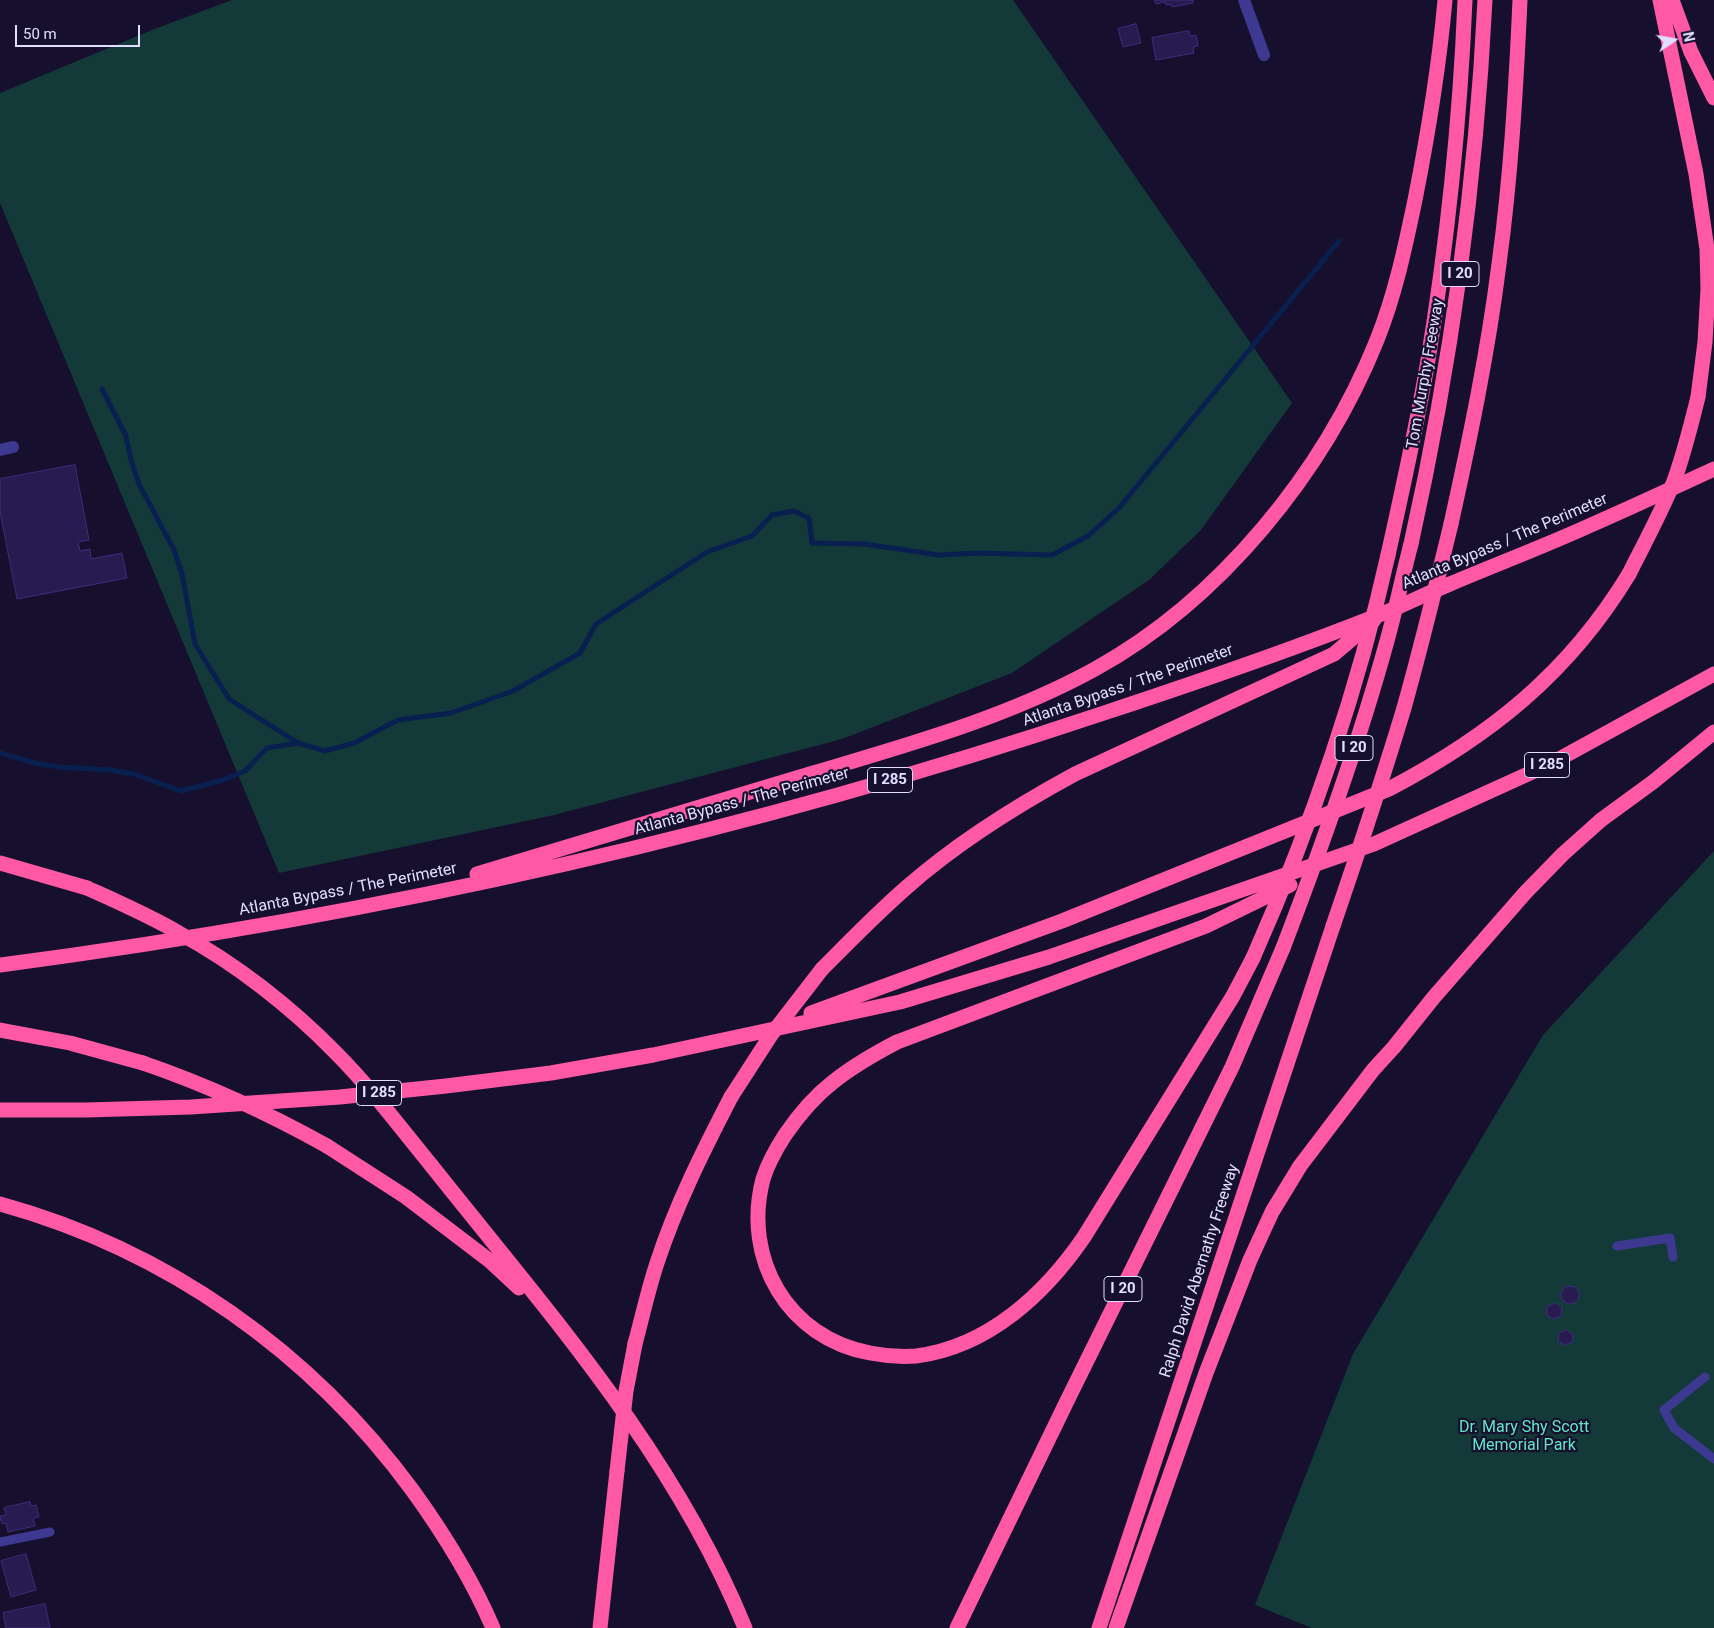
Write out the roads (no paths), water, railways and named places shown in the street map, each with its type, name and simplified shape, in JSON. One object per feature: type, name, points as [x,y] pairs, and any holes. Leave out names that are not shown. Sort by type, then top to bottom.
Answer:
[{"type":"highway","points":[[385,902],[961,728],[1044,695],[1096,668],[1164,624],[1239,556],[1291,492],[1325,441],[1364,370],[1390,302],[1405,247],[1423,161],[1435,90],[1445,0]]},
{"type":"highway","points":[[1374,844],[1206,926],[897,1042],[862,1060],[831,1083],[804,1111],[779,1144],[769,1163],[760,1194],[758,1228],[763,1257],[776,1289],[785,1302],[806,1323],[832,1341],[862,1352],[892,1356],[918,1356],[944,1350],[978,1335],[1014,1314],[1058,1273],[1084,1237],[1233,996],[1253,958],[1299,848],[1332,753],[1362,656],[1388,555],[1411,450],[1438,292],[1457,138],[1465,0]]},
{"type":"highway","name":"Tom Murphy Freeway","points":[[957,1628],[1232,1067],[1283,948],[1316,861],[1364,720],[1386,647],[1411,544],[1438,418],[1459,280],[1472,173],[1481,69],[1484,0]]},
{"type":"highway","name":"Ralph David Abernathy Freeway","points":[[1099,1628],[1369,820],[1404,707],[1433,599],[1476,408],[1500,262],[1510,159],[1520,0]]},
{"type":"highway","points":[[754,1034],[1062,921],[1380,792],[1414,776],[1462,747],[1495,724],[1552,674],[1575,649],[1614,599],[1653,527],[1674,481],[1698,397],[1705,342],[1708,289],[1707,249],[1696,174],[1660,0]]},
{"type":"highway","points":[[1672,0],[1691,52],[1714,98]]},
{"type":"highway","name":"Atlanta Bypass / The Perimeter","points":[[0,965],[252,926],[518,875],[784,810],[918,772],[1036,736],[1152,697],[1383,613],[1589,526],[1714,469]]},
{"type":"highway","points":[[600,1628],[626,1391],[635,1344],[657,1264],[679,1204],[698,1160],[731,1096],[771,1035],[822,969],[866,924],[908,886],[993,822],[1034,796],[1075,774],[1334,654],[1383,613]]},
{"type":"highway","name":"I 285","points":[[0,1110],[191,1107],[359,1095],[551,1073],[653,1055],[900,1002],[1008,970],[1374,844],[1550,764],[1714,674]]},
{"type":"highway","points":[[1116,1628],[1206,1373],[1250,1260],[1272,1212],[1300,1166],[1373,1070],[1525,893],[1563,854],[1601,820],[1714,732]]},
{"type":"highway","points":[[0,863],[87,888],[180,933],[264,990],[290,1010],[336,1053],[380,1102],[431,1165],[572,1342],[627,1416],[683,1502],[713,1559],[745,1628]]},
{"type":"highway","points":[[0,1030],[70,1043],[143,1063],[192,1081],[258,1110],[328,1146],[406,1197],[490,1262],[532,1300],[572,1342]]},
{"type":"highway","points":[[0,1204],[80,1231],[113,1245],[153,1266],[211,1299],[260,1333],[290,1358],[348,1412],[376,1442],[431,1516],[452,1549],[472,1584],[493,1628]]},
{"type":"street","points":[[1244,0],[1264,55]]},
{"type":"street","points":[[0,450],[13,447]]},
{"type":"lane","points":[[1617,1246],[1670,1238],[1673,1257]]},
{"type":"lane","points":[[1705,1376],[1664,1410],[1674,1428],[1714,1459]]},
{"type":"lane","points":[[0,1542],[50,1532]]},
{"type":"waterway","points":[[102,389],[126,436],[139,484],[174,550],[182,574],[195,644],[229,699],[298,743],[325,751],[354,743],[398,720],[451,713],[513,691],[580,653],[596,624],[707,552],[752,536],[772,515],[794,511],[809,518],[812,543],[864,544],[939,555],[977,553],[1052,555],[1088,536],[1119,508],[1339,241]]},
{"type":"waterway","points":[[0,753],[35,763],[59,767],[110,770],[134,774],[181,791],[223,780],[245,771],[267,748],[298,743]]},
{"type":"park label","name":"Dr. Mary Shy Scott Memorial Park","points":[[1524,1437]]}]
